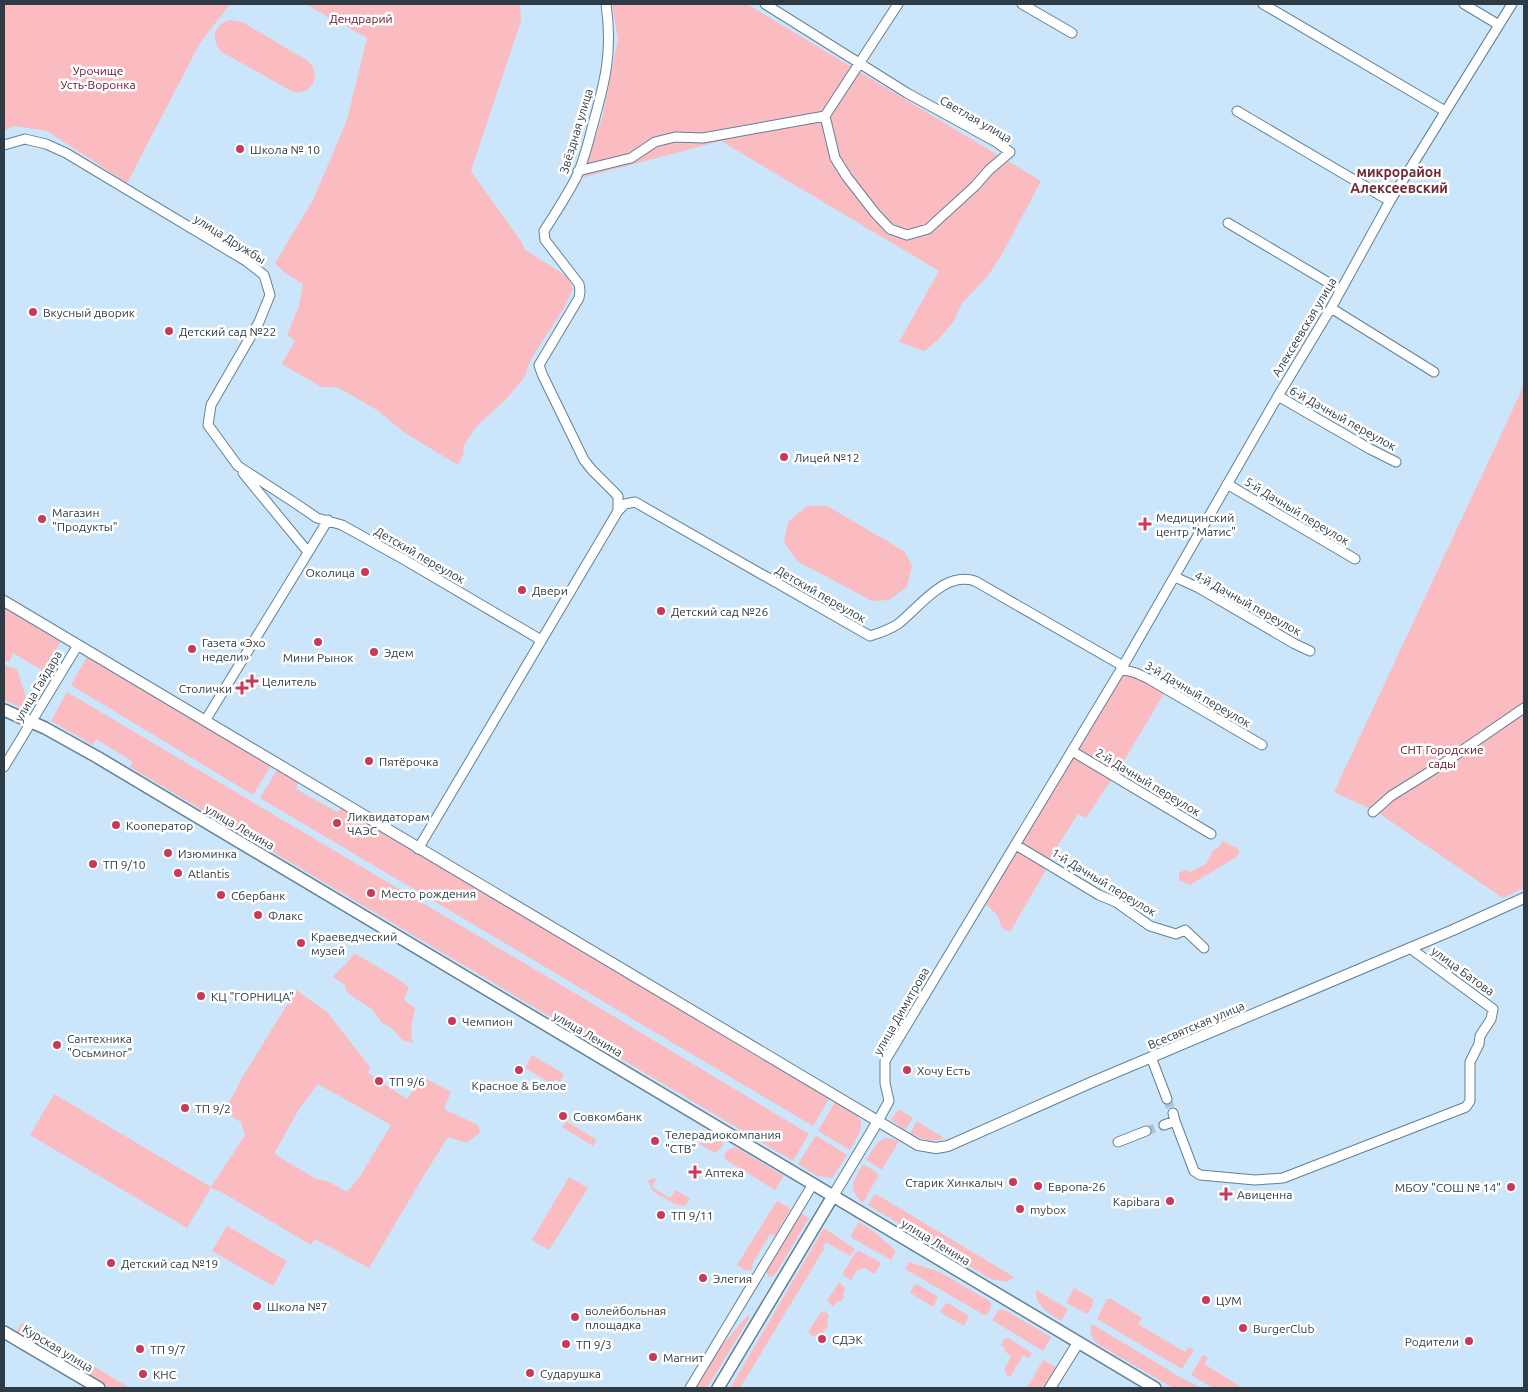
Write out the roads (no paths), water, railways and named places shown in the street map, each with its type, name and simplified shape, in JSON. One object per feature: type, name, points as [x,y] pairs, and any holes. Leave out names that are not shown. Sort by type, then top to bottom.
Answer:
[{"type":"main road","name":"улица Ленина","points":[[4,710],[32,722],[97,757],[1155,1388]]},
{"type":"main road","points":[[718,1388],[833,1196]]},
{"type":"main road","name":"Курская улица","points":[[4,1332],[99,1388]]},
{"type":"street","name":"Звёздная улица","points":[[606,4],[610,41],[608,67],[588,142],[578,172],[559,209],[544,230],[545,240],[579,284],[579,298],[539,365],[584,460],[618,496],[618,511]]},
{"type":"street","name":"Светлая улица","points":[[766,4],[907,93],[996,142],[1010,152],[928,229],[907,235],[890,229],[847,177],[835,158],[825,116]]},
{"type":"street","points":[[578,172],[631,158],[656,142],[675,137],[702,138],[825,116],[898,4]]},
{"type":"street","points":[[1022,4],[1072,33]]},
{"type":"street","points":[[1263,4],[1445,111]]},
{"type":"street","points":[[1464,4],[1499,25]]},
{"type":"street","name":"Алексеевская улица","points":[[1122,668],[1278,396],[1331,308],[1390,201],[1512,4]]},
{"type":"street","points":[[1237,111],[1390,201]]},
{"type":"street","name":"улица Дружбы","points":[[4,145],[25,139],[46,144],[66,153],[246,262],[264,275],[270,295],[259,322],[211,405],[208,425],[238,466],[317,518],[328,520]]},
{"type":"street","points":[[1228,223],[1341,290]]},
{"type":"street","points":[[1331,308],[1434,372]]},
{"type":"street","name":"6-й Дачный переулок","points":[[1278,396],[1396,462]]},
{"type":"street","points":[[238,466],[308,552]]},
{"type":"street","name":"5-й Дачный переулок","points":[[1227,484],[1355,560]]},
{"type":"street","name":"Детский переулок","points":[[618,511],[625,504],[636,502],[870,636],[885,632],[897,624],[946,583],[966,578],[975,581],[1122,668]]},
{"type":"street","points":[[418,849],[618,511]]},
{"type":"street","points":[[205,721],[328,520]]},
{"type":"street","name":"Детский переулок","points":[[328,520],[342,525],[405,560],[541,640]]},
{"type":"street","name":"4-й Дачный переулок","points":[[1174,577],[1199,588],[1310,651]]},
{"type":"street","name":"Всесвятская улица","points":[[4,601],[918,1145],[936,1148],[948,1146],[1524,898]]},
{"type":"street","name":"улица Гайдара","points":[[4,766],[78,645]]},
{"type":"street","points":[[1016,844],[1122,668]]},
{"type":"street","name":"3-й Дачный переулок","points":[[1122,668],[1149,679],[1262,745]]},
{"type":"street","points":[[1373,812],[1391,796],[1444,763],[1524,708]]},
{"type":"street","name":"2-й Дачный переулок","points":[[1072,751],[1211,834]]},
{"type":"street","name":"улица Димитрова","points":[[878,1121],[889,1101],[885,1083],[885,1061],[1016,844]]},
{"type":"street","name":"1-й Дачный переулок","points":[[1016,844],[1099,895],[1116,902],[1150,926],[1176,934],[1185,930],[1204,948]]},
{"type":"street","name":"улица Батова","points":[[1164,1125],[1174,1117],[1194,1171],[1200,1175],[1255,1180],[1283,1178],[1463,1109],[1470,1101],[1470,1062],[1479,1044],[1480,1036],[1491,1019],[1493,1009],[1410,948]]},
{"type":"street","points":[[1151,1058],[1168,1099]]},
{"type":"street","points":[[833,1196],[878,1121]]},
{"type":"street","points":[[1118,1142],[1146,1131]]},
{"type":"street","points":[[690,1388],[813,1184]]},
{"type":"street","points":[[1050,1388],[1078,1343]]},
{"type":"tunnel","points":[[1167,1099],[1173,1113]]},
{"type":"tunnel","points":[[1146,1131],[1164,1125]]},
{"type":"place","name":"Школа № 10","points":[[240,149]]},
{"type":"place","name":"Вкусный дворик","points":[[33,312]]},
{"type":"place","name":"Детский сад №22","points":[[169,331]]},
{"type":"place","name":"Лицей №12","points":[[784,457]]},
{"type":"place","name":"Магазин \"Продукты\"","points":[[42,519]]},
{"type":"place","name":"Медицинский центр \"Матис\"","points":[[1145,524]]},
{"type":"place","name":"Околица","points":[[365,572]]},
{"type":"place","name":"Двери","points":[[522,590]]},
{"type":"place","name":"Детский сад №26","points":[[661,611]]},
{"type":"place","name":"Мини Рынок","points":[[318,642]]},
{"type":"place","name":"Газета «Эхо недели»","points":[[192,649]]},
{"type":"place","name":"Эдем","points":[[374,652]]},
{"type":"place","name":"Целитель","points":[[252,681]]},
{"type":"place","name":"Столички","points":[[242,688]]},
{"type":"place","name":"Пятёрочка","points":[[369,761]]},
{"type":"place","name":"Ликвидаторам ЧАЭС","points":[[337,823]]},
{"type":"place","name":"Кооператор","points":[[116,825]]},
{"type":"place","name":"Изюминка","points":[[168,853]]},
{"type":"place","name":"ТП 9/10","points":[[93,864]]},
{"type":"place","name":"Atlantis","points":[[178,873]]},
{"type":"place","name":"Место рождения","points":[[371,893]]},
{"type":"place","name":"Сбербанк","points":[[221,895]]},
{"type":"place","name":"Флакс","points":[[258,915]]},
{"type":"place","name":"Краеведческий музей","points":[[301,943]]},
{"type":"place","name":"КЦ \"ГОРНИЦА\"","points":[[201,996]]},
{"type":"place","name":"Чемпион","points":[[452,1021]]},
{"type":"place","name":"Сантехника \"Осьминог\"","points":[[57,1045]]},
{"type":"place","name":"Красное & Белое","points":[[519,1070]]},
{"type":"place","name":"Хочу Есть","points":[[907,1070]]},
{"type":"place","name":"ТП 9/6","points":[[379,1081]]},
{"type":"place","name":"ТП 9/2","points":[[185,1108]]},
{"type":"place","name":"Совкомбанк","points":[[563,1116]]},
{"type":"place","name":"Телерадиокомпания \"СТВ\"","points":[[655,1141]]},
{"type":"place","name":"Аптека","points":[[695,1172]]},
{"type":"place","name":"Старик Хинкалыч","points":[[1013,1182]]},
{"type":"place","name":"Европа-26","points":[[1038,1186]]},
{"type":"place","name":"МБОУ \"СОШ № 14\"","points":[[1511,1187]]},
{"type":"place","name":"Авиценна","points":[[1226,1194]]},
{"type":"place","name":"Kapibara","points":[[1170,1201]]},
{"type":"place","name":"mybox","points":[[1020,1209]]},
{"type":"place","name":"ТП 9/11","points":[[661,1215]]},
{"type":"place","name":"Детский сад №19","points":[[111,1263]]},
{"type":"place","name":"Элегия","points":[[703,1278]]},
{"type":"place","name":"ЦУМ","points":[[1206,1300]]},
{"type":"place","name":"Школа №7","points":[[257,1306]]},
{"type":"place","name":"волейбольная площадка","points":[[575,1317]]},
{"type":"place","name":"BurgerClub","points":[[1243,1328]]},
{"type":"place","name":"СДЭК","points":[[822,1339]]},
{"type":"place","name":"Родители","points":[[1469,1341]]},
{"type":"place","name":"ТП 9/3","points":[[566,1344]]},
{"type":"place","name":"ТП 9/7","points":[[140,1349]]},
{"type":"place","name":"Магнит","points":[[653,1357]]},
{"type":"place","name":"Сударушка","points":[[530,1373]]},
{"type":"place","name":"КНС","points":[[143,1374]]},
{"type":"district","name":"микрорайон Алексеевский","points":[[1399,180]]},
{"type":"park label","name":"Дендрарий","points":[[361,18]]},
{"type":"park label","name":"Урочище Усть-Воронка","points":[[98,77]]},
{"type":"park label","name":"СНТ Городские сады","points":[[1442,756]]}]
